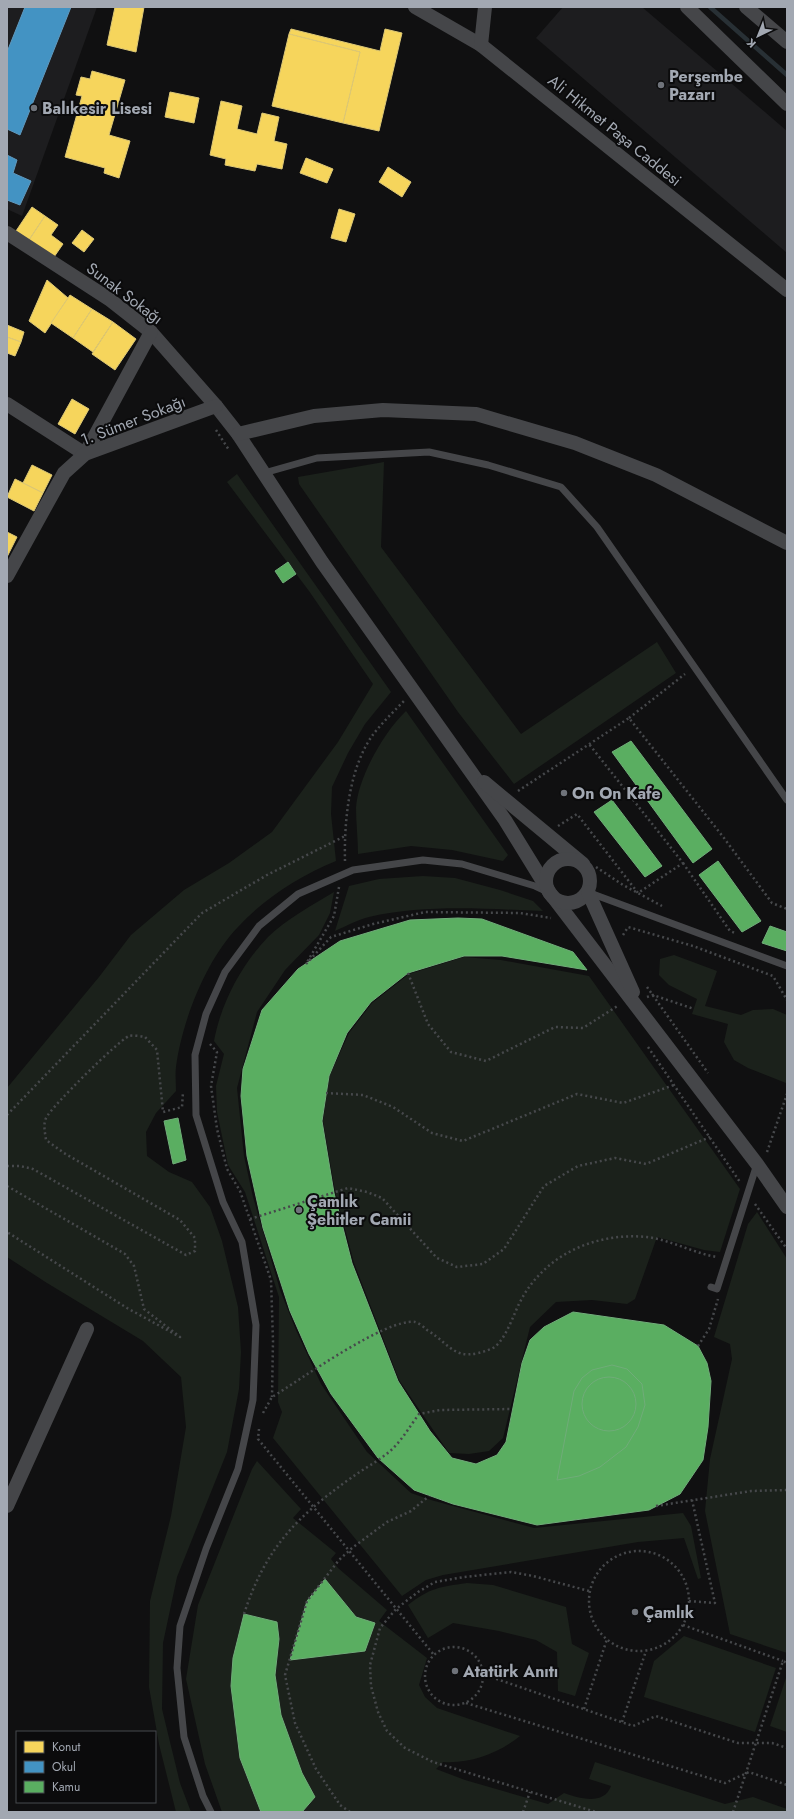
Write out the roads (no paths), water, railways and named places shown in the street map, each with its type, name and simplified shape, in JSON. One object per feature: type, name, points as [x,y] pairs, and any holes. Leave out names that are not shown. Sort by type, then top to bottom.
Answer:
[{"type":"street","name":"Ali Hikmet Paşa Caddesi","points":[[415,7],[481,45],[787,290]]},
{"type":"street","points":[[481,45],[485,7]]},
{"type":"street","points":[[687,7],[787,104]]},
{"type":"street","points":[[746,7],[787,42]]},
{"type":"street","name":"Sunak Sokağı","points":[[7,233],[109,299],[151,332],[216,406],[238,434],[322,562],[467,767]]},
{"type":"street","points":[[7,404],[85,454],[151,332]]},
{"type":"street","name":"1. Sümer Sokağı","points":[[7,576],[64,473],[85,454],[216,406]]},
{"type":"street","points":[[238,434],[314,416],[383,410],[476,414],[575,443],[656,475],[787,543]]},
{"type":"street","points":[[467,767],[543,833],[588,864],[590,877],[588,892],[638,1005]]},
{"type":"street","points":[[467,767],[505,820],[550,893],[638,1005],[757,1164],[787,1207]]},
{"type":"street","points":[[588,864],[570,859],[557,862],[552,867],[546,880],[550,893],[555,899],[569,903],[583,898],[588,892]]},
{"type":"street","points":[[7,1506],[87,1329]]},
{"type":"lane","points":[[264,473],[317,458],[429,452],[488,465],[561,487],[596,526],[787,800]]},
{"type":"lane","points":[[211,1812],[203,1796],[184,1737],[177,1668],[180,1626],[206,1549],[238,1469],[253,1400],[256,1325],[242,1242],[223,1202],[196,1115],[195,1055],[206,1014],[226,972],[259,926],[298,894],[353,870],[423,860],[462,864],[535,886],[550,893]]},
{"type":"lane","points":[[588,892],[787,966]]},
{"type":"lane","points":[[711,1287],[716,1289],[757,1164]]},
{"type":"waterway","points":[[710,7],[787,75]]},
{"type":"place","name":"Perşembe Pazarı","points":[[661,85]]},
{"type":"place","name":"Balıkesir Lisesi","points":[[34,108]]},
{"type":"place","name":"On On Kafe","points":[[564,793]]},
{"type":"place","name":"Çamlık Şehitler Camii","points":[[299,1210]]},
{"type":"place","name":"Çamlık","points":[[635,1612]]},
{"type":"place","name":"Atatürk Anıtı","points":[[455,1671]]}]
